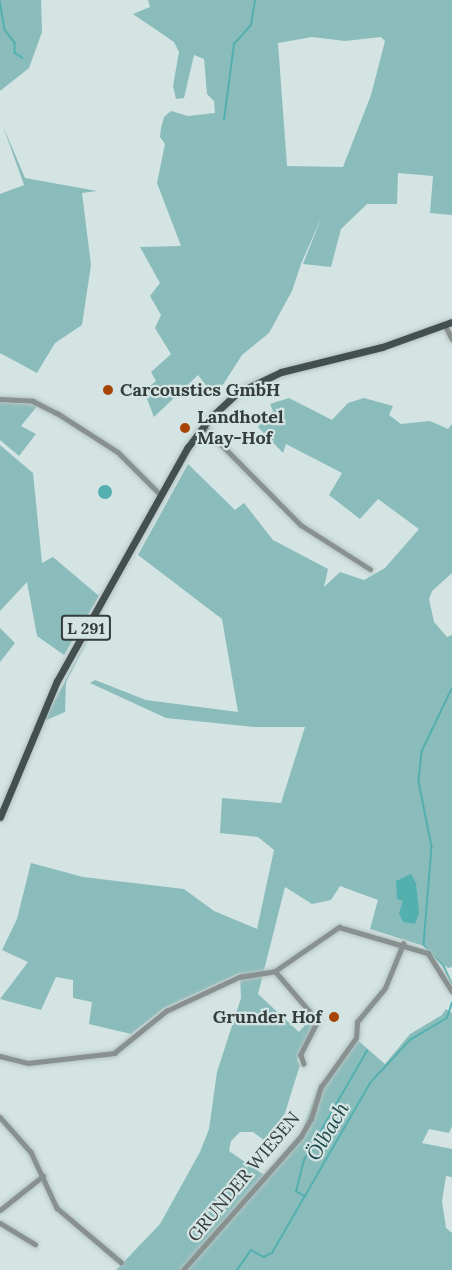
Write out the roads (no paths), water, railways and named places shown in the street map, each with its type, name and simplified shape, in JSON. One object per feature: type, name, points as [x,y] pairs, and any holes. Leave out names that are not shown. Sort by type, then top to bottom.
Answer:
[{"type":"main road","name":"L 291","points":[[0,818],[36,724],[160,495],[203,426],[230,399],[264,379],[449,324]]},
{"type":"street","points":[[449,324],[452,339]]},
{"type":"street","points":[[0,399],[33,401],[57,413],[118,452],[160,495]]},
{"type":"street","points":[[203,426],[301,525],[370,568]]},
{"type":"street","points":[[0,1056],[28,1063],[106,1056],[166,1011],[204,991],[243,975],[275,971],[335,928],[353,929],[404,944],[431,955],[452,992]]},
{"type":"street","name":"GRUNDER WIESEN","points":[[183,1270],[301,1136],[311,1119],[321,1087],[356,1038],[357,1022],[385,988],[404,944]]},
{"type":"street","points":[[275,971],[318,1021],[301,1055],[304,1064]]},
{"type":"street","points":[[0,1117],[31,1152],[57,1208],[121,1262]]},
{"type":"street","points":[[0,1210],[43,1176]]},
{"type":"street","points":[[0,1223],[35,1244]]},
{"type":"water","points":[[105,485],[110,487],[112,492],[110,497],[105,499],[100,497],[98,492],[100,487]]},
{"type":"water","points":[[411,874],[416,883],[419,913],[415,924],[403,922],[399,913],[403,901],[397,899],[396,881]]},
{"type":"waterway","points":[[224,120],[234,44],[251,25],[255,0]]},
{"type":"waterway","points":[[0,1],[5,30],[15,43],[15,53],[23,58]]},
{"type":"waterway","name":"Ölbach","points":[[452,689],[422,752],[419,782],[432,847],[424,945],[444,966],[452,983]]},
{"type":"waterway","name":"Ölbach","points":[[237,1270],[251,1250],[264,1257],[272,1253],[370,1083],[410,1040],[447,1018],[452,1003]]},
{"type":"waterway","points":[[306,1197],[296,1192],[304,1160],[367,1051]]},
{"type":"place","name":"Carcoustics GmbH","points":[[108,390]]},
{"type":"place","name":"Landhotel May-Hof","points":[[185,428]]},
{"type":"place","name":"Grunder Hof","points":[[334,1017]]}]
